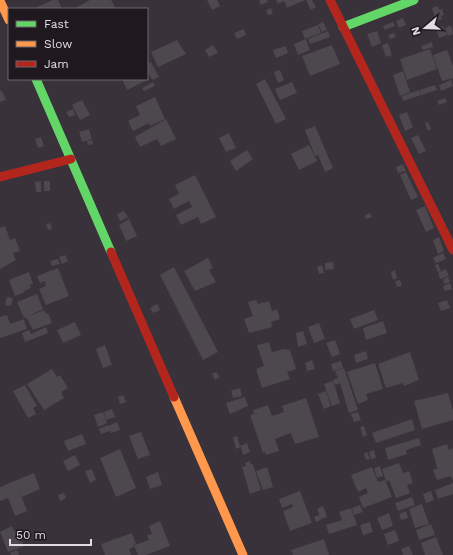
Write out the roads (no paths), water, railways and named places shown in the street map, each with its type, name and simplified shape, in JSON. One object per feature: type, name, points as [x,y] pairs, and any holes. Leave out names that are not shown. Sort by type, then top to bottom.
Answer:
[{"type":"street","points":[[330,0],[453,250]]},
{"type":"street","points":[[343,27],[414,0]]},
{"type":"street","points":[[0,1],[8,18]]},
{"type":"street","points":[[36,80],[243,555]]},
{"type":"street","points":[[0,177],[71,160]]}]
